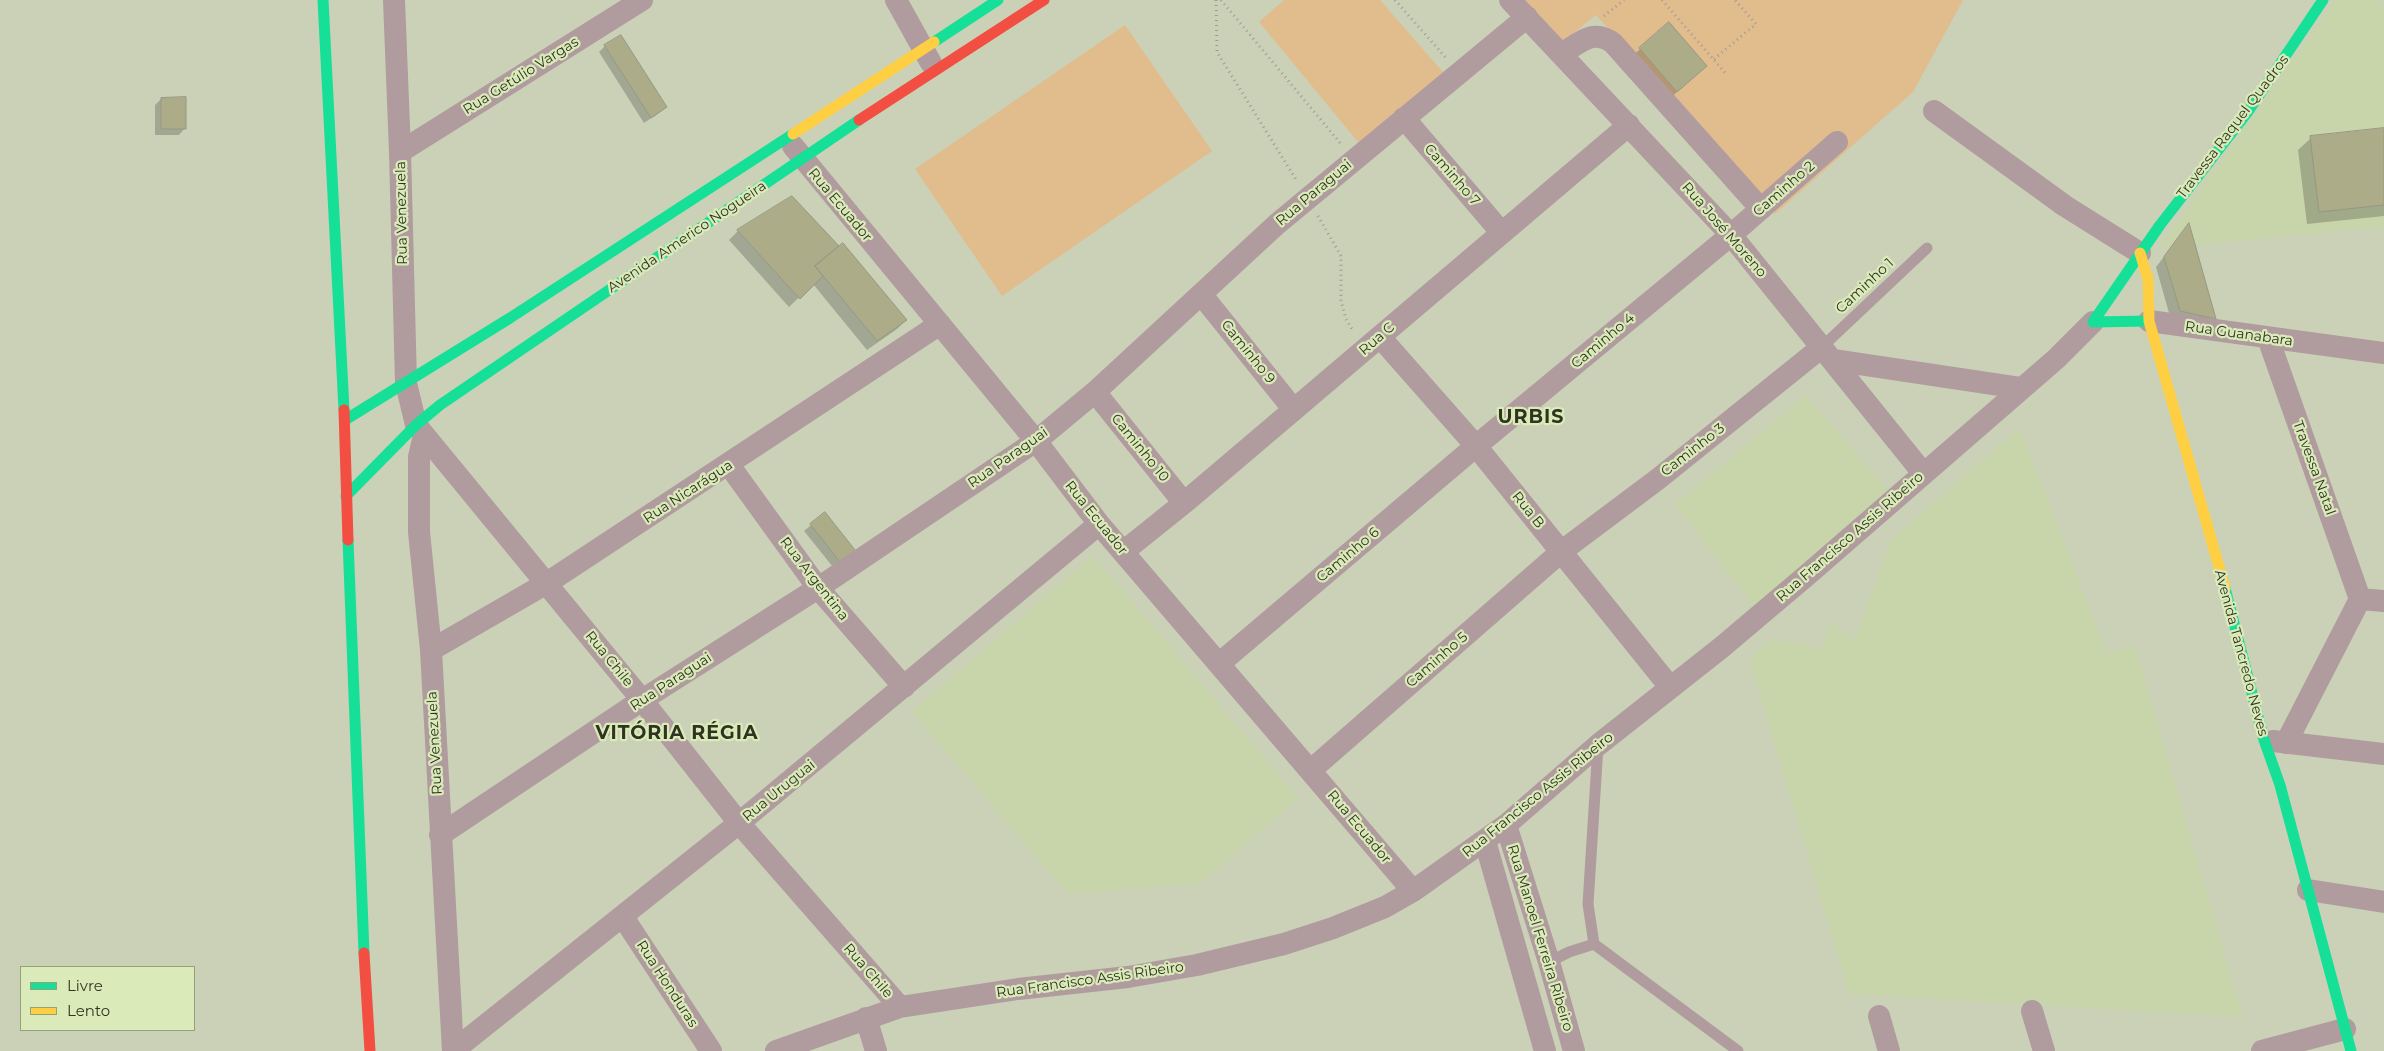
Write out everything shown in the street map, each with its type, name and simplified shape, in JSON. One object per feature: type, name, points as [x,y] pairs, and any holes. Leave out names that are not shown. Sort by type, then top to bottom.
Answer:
[{"type":"main road","points":[[323,0],[348,478],[346,496],[363,931],[370,1051]]},
{"type":"main road","name":"Avenida Americo Nogueira","points":[[344,420],[406,383],[517,323],[788,139],[998,0]]},
{"type":"main road","name":"Avenida Americo Nogueira","points":[[346,496],[420,430],[440,405],[964,50],[1044,0]]},
{"type":"main road","name":"Travessa Raquel Quadros","points":[[2093,322],[2140,253],[2246,113],[2323,0]]},
{"type":"main road","name":"Avenida Tancredo Neves","points":[[2140,253],[2148,279],[2149,321],[2231,607],[2264,740],[2280,785],[2351,1051]]},
{"type":"main road","name":"Rua Guanabara","points":[[2093,322],[2149,321]]},
{"type":"main road","points":[[517,323],[531,344]]},
{"type":"street","name":"Rua Venezuela","points":[[394,0],[406,383],[420,430],[418,504],[421,564],[430,650],[453,1051]]},
{"type":"street","name":"Rua Getúlio Vargas","points":[[400,152],[642,0]]},
{"type":"street","points":[[896,0],[935,70]]},
{"type":"street","name":"Rua José Moreno","points":[[1510,0],[1630,125],[1731,236],[1828,353],[1923,473]]},
{"type":"street","name":"Rua Paraguai","points":[[440,835],[642,700],[818,588],[1036,441],[1095,392],[1307,197],[1527,17]]},
{"type":"street","points":[[1561,54],[1596,36],[1603,36],[1613,43],[1761,209]]},
{"type":"street","points":[[1934,111],[2065,206],[2140,253]]},
{"type":"street","name":"Caminho 7","points":[[1404,118],[1501,232]]},
{"type":"street","name":"Rua C","points":[[1123,552],[1184,503],[1501,232],[1630,125]]},
{"type":"street","name":"Rua Ecuador","points":[[788,139],[802,159],[1036,441],[1099,524],[1220,663],[1413,891]]},
{"type":"street","name":"Caminho 2","points":[[1731,236],[1838,142]]},
{"type":"street","name":"Caminho 4","points":[[1476,446],[1731,236]]},
{"type":"street","name":"Caminho 9","points":[[1201,294],[1294,410]]},
{"type":"street","name":"Rua Guanabara","points":[[2149,321],[2384,353]]},
{"type":"street","name":"Rua Francisco Assis Ribeiro","points":[[776,1051],[900,1007],[1018,989],[1128,977],[1198,965],[1284,944],[1385,907],[1413,891],[1506,825],[1598,745],[1722,647],[1806,576],[2020,388],[2056,359],[2093,322]]},
{"type":"street","name":"Rua Nicarágua","points":[[430,650],[547,583],[729,465],[940,324]]},
{"type":"street","name":"Rua B","points":[[1380,337],[1476,446],[1670,687]]},
{"type":"street","name":"Travessa Natal","points":[[2268,338],[2360,599]]},
{"type":"street","points":[[1828,353],[2020,388]]},
{"type":"street","name":"Caminho 3","points":[[1562,551],[1828,353]]},
{"type":"street","name":"Caminho 10","points":[[1095,392],[1184,503]]},
{"type":"street","name":"Rua Chile","points":[[420,430],[642,700],[739,823],[900,1007]]},
{"type":"street","name":"Caminho 6","points":[[1220,663],[1476,446]]},
{"type":"street","name":"Rua Argentina","points":[[729,465],[818,588],[904,687]]},
{"type":"street","name":"Rua Uruguai","points":[[453,1051],[739,823],[1099,524]]},
{"type":"street","name":"Caminho 5","points":[[1311,770],[1562,551]]},
{"type":"street","points":[[2286,743],[2360,599],[2384,601]]},
{"type":"street","points":[[2264,740],[2384,754]]},
{"type":"street","name":"Rua Manoel Ferreira Ribeiro","points":[[1506,825],[1549,962],[1574,1051]]},
{"type":"street","name":"Rua Manoel Ferreira Ribeiro","points":[[1485,841],[1545,1051]]},
{"type":"street","points":[[2308,890],[2384,902]]},
{"type":"street","name":"Rua Honduras","points":[[623,917],[711,1051]]},
{"type":"street","points":[[2032,1011],[2044,1051]]},
{"type":"street","points":[[1879,1016],[1888,1051]]},
{"type":"street","points":[[866,1018],[876,1051]]},
{"type":"street","points":[[2262,1051],[2345,1029]]},
{"type":"lane","name":"Caminho 1","points":[[1828,353],[1927,248]]},
{"type":"lane","points":[[1598,745],[1588,904],[1594,944],[1738,1051]]},
{"type":"lane","points":[[1549,962],[1569,952],[1594,944]]},
{"type":"path","points":[[1216,0],[1217,52],[1307,197],[1341,256],[1341,301],[1346,319],[1354,333],[1380,337]]},
{"type":"path","points":[[1221,0],[1342,145]]},
{"type":"path","points":[[1395,0],[1449,61]]},
{"type":"path","points":[[1600,20],[1624,0]]},
{"type":"path","points":[[1662,0],[1727,75]]},
{"type":"path","points":[[1714,59],[1756,24],[1735,0]]},
{"type":"shaded area","points":[[1284,0],[1380,0],[1449,79],[1363,148],[1259,22]]},
{"type":"shaded area","points":[[1503,0],[1963,0],[1913,92],[1775,214],[1596,15],[1548,54]]},
{"type":"shaded area","points":[[2336,0],[2379,0],[2384,10],[2384,227],[2159,248]]},
{"type":"shaded area","points":[[1125,25],[1212,151],[1002,296],[915,169]]},
{"type":"shaded area","points":[[1806,395],[1890,493],[1757,610],[1675,505]]},
{"type":"shaded area","points":[[2020,428],[2107,654],[2135,646],[2243,1017],[1849,994],[1749,658],[1772,640],[1823,648],[1830,622],[1854,641],[1892,539]]},
{"type":"shaded area","points":[[1091,557],[1108,573],[1298,798],[1200,883],[1068,894],[912,712]]},
{"type":"building","points":[[1669,22],[1707,66],[1677,92],[1639,48]]},
{"type":"building","points":[[621,35],[667,107],[651,118],[604,45]]},
{"type":"building","points":[[186,97],[186,129],[161,129],[161,98]]},
{"type":"building","points":[[2384,128],[2384,205],[2319,212],[2310,136]]},
{"type":"building","points":[[792,196],[839,246],[815,266],[823,276],[800,299],[737,230]]},
{"type":"building","points":[[2189,223],[2216,319],[2180,311],[2164,257]]},
{"type":"building","points":[[843,243],[907,320],[877,341],[815,266]]},
{"type":"building","points":[[825,512],[859,555],[844,567],[810,524]]},
{"type":"traffic: fast","points":[[323,0],[344,410]]},
{"type":"traffic: fast","points":[[934,42],[998,0]]},
{"type":"traffic: fast","points":[[2093,322],[2160,225],[2247,113],[2323,0]]},
{"type":"traffic: fast","points":[[346,496],[416,425],[440,405],[859,120]]},
{"type":"traffic: fast","points":[[345,420],[510,318],[793,134]]},
{"type":"traffic: fast","points":[[2093,322],[2149,321]]},
{"type":"traffic: fast","points":[[348,540],[364,953]]},
{"type":"traffic: fast","points":[[2225,588],[2264,740],[2280,785],[2351,1051]]},
{"type":"traffic: slow","points":[[793,134],[934,42]]},
{"type":"traffic: slow","points":[[2140,253],[2148,279],[2149,321],[2225,588]]},
{"type":"traffic: jam","points":[[859,120],[1044,0]]},
{"type":"traffic: jam","points":[[344,410],[348,540]]},
{"type":"traffic: jam","points":[[364,953],[370,1051]]},
{"type":"district","name":"URBIS","points":[[1531,417]]},
{"type":"district","name":"VITÓRIA RÉGIA","points":[[677,733]]}]
